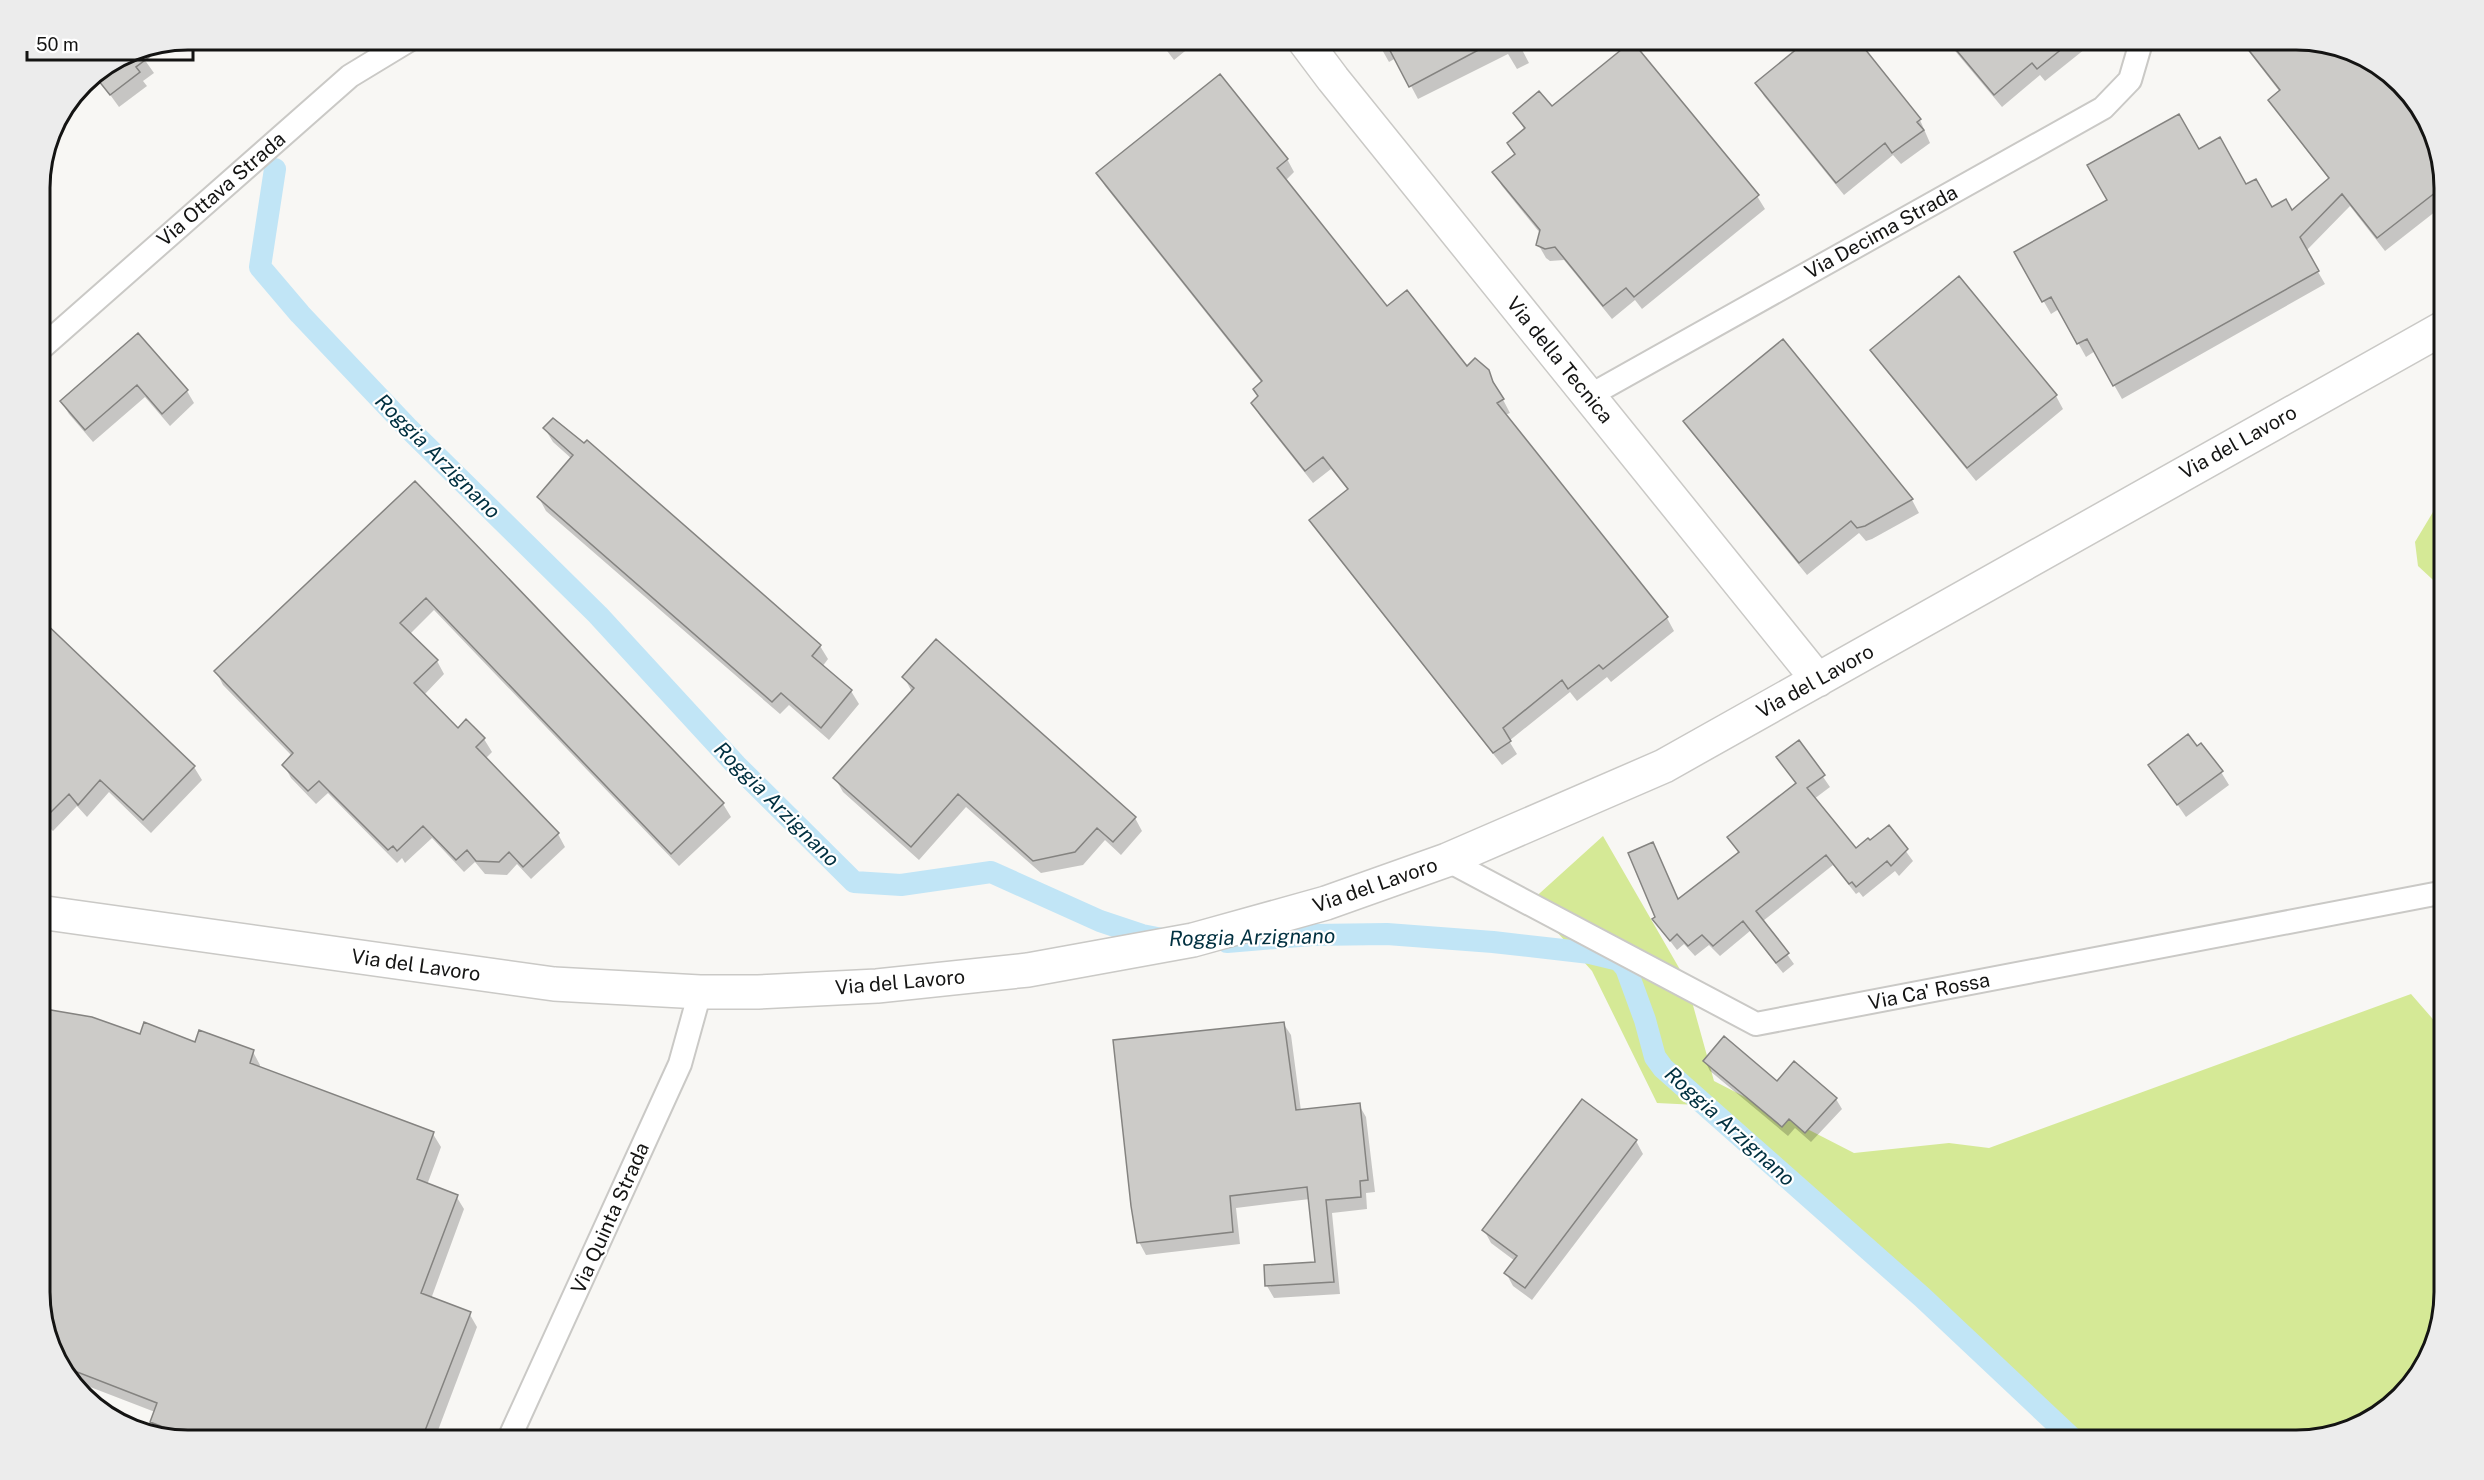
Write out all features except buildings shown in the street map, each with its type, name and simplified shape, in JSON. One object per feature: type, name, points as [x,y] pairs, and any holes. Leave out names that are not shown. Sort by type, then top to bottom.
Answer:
[{"type":"street","name":"Via Ottava Strada","points":[[50,340],[350,76],[393,50]]},
{"type":"street","name":"Via della Tecnica","points":[[1311,50],[1818,680]]},
{"type":"street","name":"Via Decima Strada","points":[[1589,396],[2103,108],[2130,80],[2139,50]]},
{"type":"street","name":"Via del Lavoro","points":[[50,914],[554,984],[700,992],[758,992],[877,986],[1028,970],[1193,940],[1326,903],[1447,860],[1664,766],[2434,333]]},
{"type":"street","name":"Via Ca' Rossa","points":[[1447,860],[1756,1024],[2434,894]]},
{"type":"street","name":"Via Quinta Strada","points":[[513,1430],[680,1064],[700,992]]},
{"type":"green space","points":[[2434,510],[2434,581],[2418,566],[2415,542]]},
{"type":"green space","points":[[1603,836],[1686,980],[1714,1081],[1854,1153],[1949,1143],[1989,1148],[2411,994],[2434,1020],[2434,1292],[2430,1328],[2416,1361],[2394,1390],[2380,1402],[2349,1420],[2332,1426],[2296,1430],[2059,1430],[2018,1387],[1697,1105],[1657,1103],[1592,971],[1530,902]]},
{"type":"waterway","name":"Roggia Arzignano","points":[[275,169],[260,267],[300,314],[407,427],[598,615],[736,765],[854,882],[901,885],[991,872],[1100,921],[1142,935],[1167,940]]},
{"type":"waterway","name":"Roggia Arzignano","points":[[1227,942],[1312,935],[1387,934],[1493,942],[1590,953],[1619,960],[1626,968],[1645,1020],[1655,1057],[1663,1068],[1922,1297],[2063,1430]]}]
